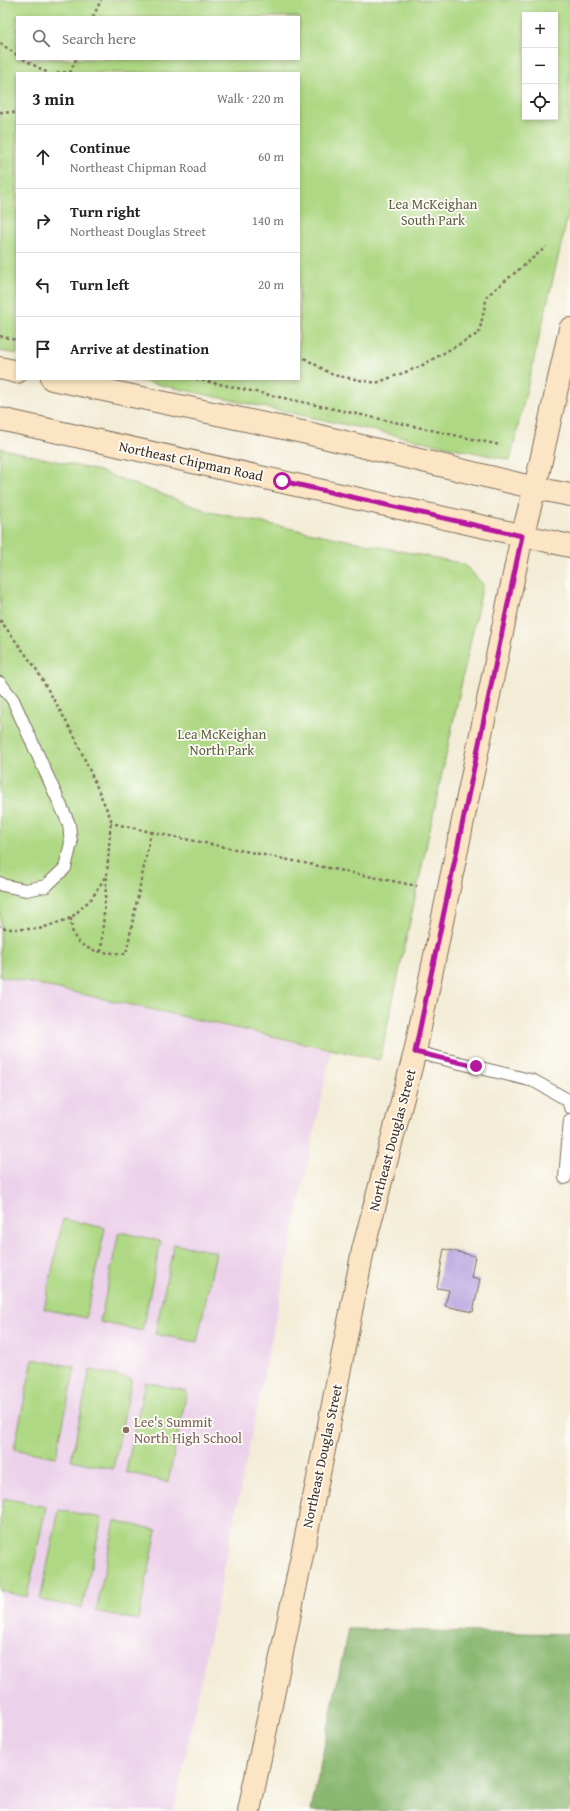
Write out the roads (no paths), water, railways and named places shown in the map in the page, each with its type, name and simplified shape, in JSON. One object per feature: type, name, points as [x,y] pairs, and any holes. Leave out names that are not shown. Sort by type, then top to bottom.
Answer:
[{"type":"main road","name":"Northeast Douglas Street","points":[[249,1811],[329,1427],[363,1250],[415,1052],[522,536],[535,488],[570,329]]},
{"type":"main road","points":[[0,368],[16,372]]},
{"type":"main road","points":[[57,380],[307,433],[535,488],[570,495]]},
{"type":"main road","name":"Northeast Chipman Road","points":[[0,419],[570,546]]},
{"type":"lane","points":[[0,683],[13,700],[69,824],[72,843],[65,868],[46,886],[26,890],[2,885],[0,883]]},
{"type":"lane","points":[[415,1052],[534,1081],[568,1100],[570,1107]]},
{"type":"lane","points":[[564,1178],[570,1120]]},
{"type":"place","name":"Lee's Summit North High School","points":[[126,1430]]},
{"type":"park label","name":"Lea McKeighan South Park","points":[[433,212]]},
{"type":"park label","name":"Lea McKeighan North Park","points":[[222,742]]}]
